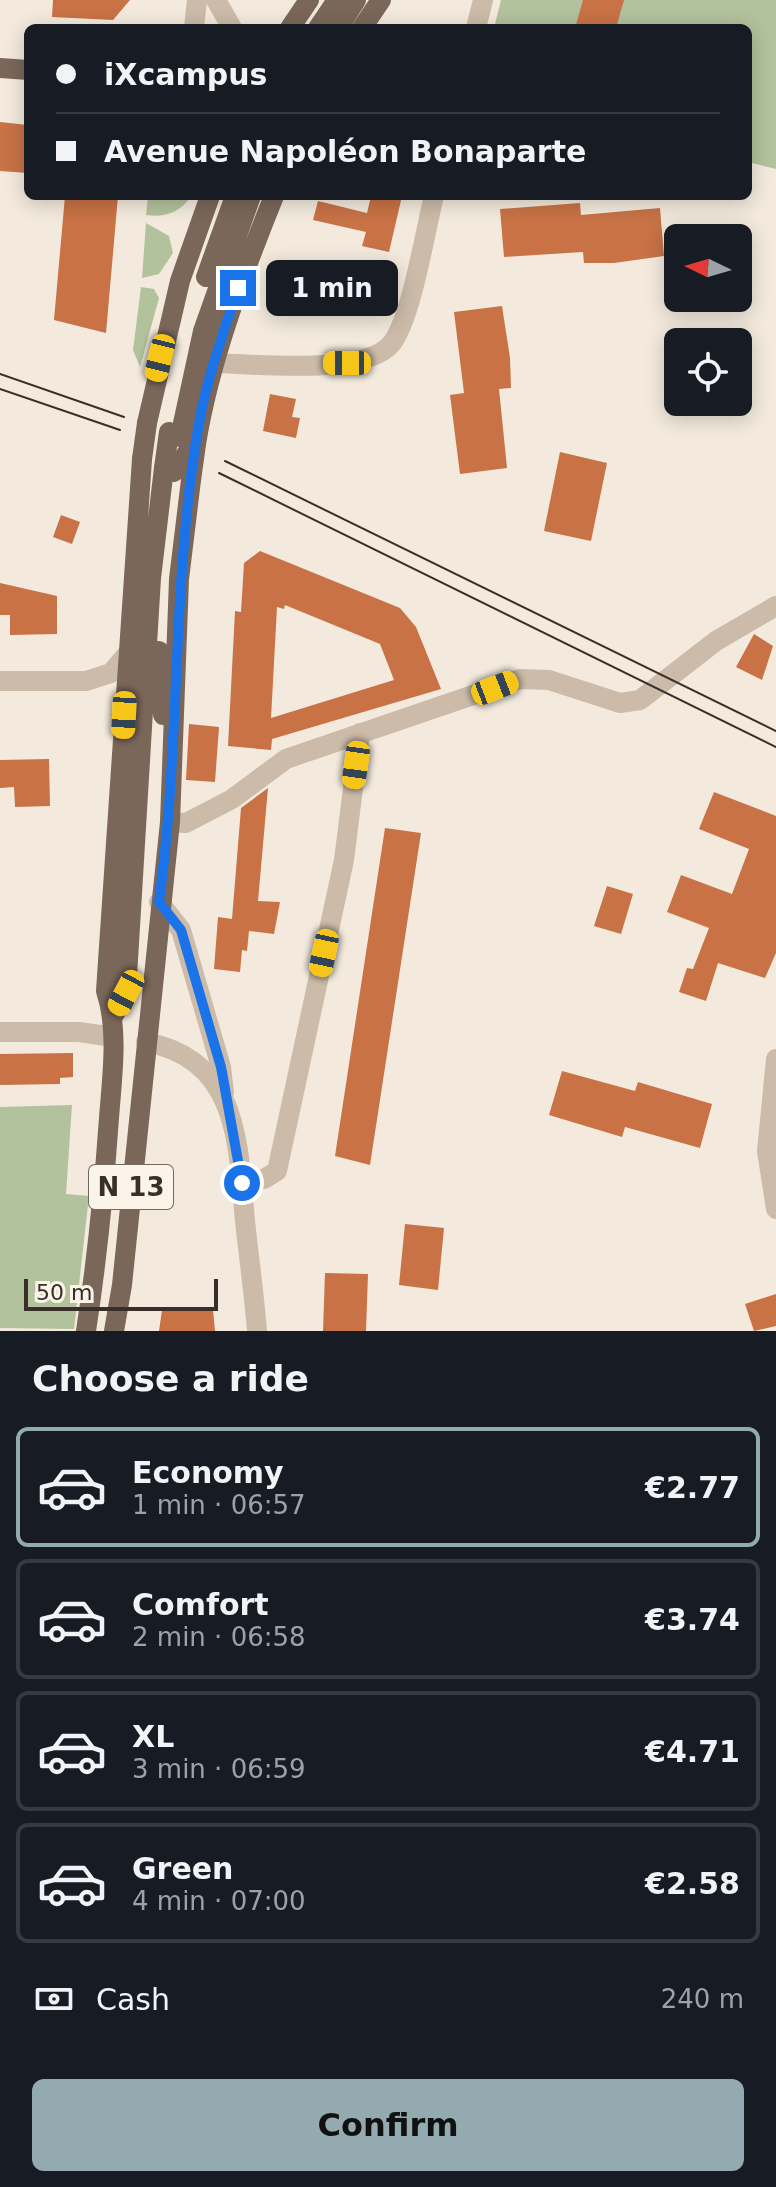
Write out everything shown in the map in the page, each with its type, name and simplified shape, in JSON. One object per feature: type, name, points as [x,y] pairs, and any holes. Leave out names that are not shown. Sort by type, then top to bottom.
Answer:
[{"type":"main road","points":[[293,24],[309,0]]},
{"type":"main road","points":[[321,24],[337,0]]},
{"type":"main road","points":[[341,24],[356,0]]},
{"type":"main road","points":[[365,24],[381,0]]},
{"type":"main road","points":[[0,68],[24,70]]},
{"type":"main road","name":"N 13","points":[[86,1331],[105,1182],[114,1015],[106,991],[142,459],[147,423],[180,281],[209,200]]},
{"type":"main road","points":[[159,902],[163,718],[159,604],[176,472],[175,397],[191,322],[234,200]]},
{"type":"main road","points":[[191,440],[203,331],[250,200]]},
{"type":"main road","points":[[114,1015],[126,993],[151,578],[176,472],[191,440],[238,288],[272,200]]},
{"type":"main road","name":"N 13","points":[[114,1331],[170,822],[178,593],[176,472]]},
{"type":"main road","points":[[113,1037],[146,1042]]},
{"type":"street","points":[[194,24],[197,0]]},
{"type":"street","points":[[216,0],[230,24]]},
{"type":"street","points":[[477,24],[483,0]]},
{"type":"street","points":[[214,363],[347,363],[374,357],[392,343],[406,311],[433,200]]},
{"type":"street","points":[[170,822],[186,823],[232,799],[286,759],[520,679],[549,680],[620,703],[640,700],[716,641],[776,606]]},
{"type":"street","points":[[0,681],[86,681],[111,673],[128,653]]},
{"type":"street","points":[[242,1183],[264,1179],[277,1171],[344,860],[360,733]]},
{"type":"street","points":[[159,902],[181,930],[221,1067],[225,1101],[236,1135],[257,1331]]},
{"type":"street","points":[[0,1032],[79,1032],[113,1037]]},
{"type":"street","points":[[146,1042],[177,1049],[197,1062],[225,1101]]},
{"type":"street","points":[[776,1059],[767,1151],[776,1209]]},
{"type":"green space","points":[[501,0],[776,0],[776,169],[752,163],[752,24],[495,24]]},
{"type":"green space","points":[[148,200],[188,200],[166,215],[146,215]]},
{"type":"green space","points":[[146,223],[169,236],[173,253],[159,274],[142,278]]},
{"type":"green space","points":[[141,287],[154,289],[159,298],[140,367],[133,350]]},
{"type":"green space","points":[[72,1105],[66,1194],[89,1196],[74,1329],[0,1328],[0,1107]]},
{"type":"building","points":[[53,0],[130,0],[113,20],[52,17]]},
{"type":"building","points":[[583,0],[624,0],[617,24],[576,24]]},
{"type":"building","points":[[0,122],[24,125],[24,173],[0,171]]},
{"type":"building","points":[[65,200],[118,200],[106,333],[54,320]]},
{"type":"building","points":[[370,200],[401,200],[389,252],[362,246],[366,232],[313,220],[318,201],[367,213]]},
{"type":"building","points":[[580,203],[581,215],[660,208],[664,256],[614,263],[584,263],[583,252],[504,257],[500,209]]},
{"type":"building","points":[[502,306],[511,388],[499,389],[507,468],[460,474],[450,395],[464,393],[454,312]]},
{"type":"building","points":[[270,394],[296,399],[292,417],[300,418],[296,438],[263,431]]},
{"type":"building","points":[[560,452],[607,463],[591,541],[544,531]]},
{"type":"building","points":[[61,515],[80,522],[72,544],[53,537]]},
{"type":"building","points":[[260,551],[400,608],[416,627],[441,689],[272,739],[271,750],[228,746],[235,611],[241,612],[244,563]],"holes":[[[285,605],[380,644],[394,680],[271,718],[277,607],[284,609]]]},
{"type":"building","points":[[0,583],[57,596],[57,634],[10,635],[10,615],[0,615]]},
{"type":"building","points":[[754,634],[773,646],[762,680],[736,667]]},
{"type":"building","points":[[189,724],[219,727],[215,782],[186,780]]},
{"type":"building","points":[[49,759],[50,806],[15,807],[14,787],[0,788],[0,760]]},
{"type":"building","points":[[268,788],[258,901],[280,902],[274,934],[249,931],[247,951],[242,950],[240,972],[214,969],[218,917],[232,919],[241,808]]},
{"type":"building","points":[[714,792],[776,816],[776,953],[765,978],[718,963],[706,1001],[679,992],[687,968],[693,969],[709,928],[667,912],[681,875],[732,894],[749,849],[699,829]]},
{"type":"building","points":[[385,828],[421,833],[370,1165],[335,1156]]},
{"type":"building","points":[[607,886],[633,894],[621,934],[594,926]]},
{"type":"building","points":[[73,1053],[73,1077],[60,1078],[60,1084],[0,1085],[0,1054]]},
{"type":"building","points":[[562,1071],[635,1091],[638,1082],[712,1104],[700,1148],[625,1127],[622,1137],[549,1115]]},
{"type":"building","points":[[405,1224],[444,1228],[438,1290],[399,1285]]},
{"type":"building","points":[[325,1273],[368,1274],[366,1331],[323,1331]]},
{"type":"building","points":[[776,1294],[776,1326],[754,1331],[745,1304]]},
{"type":"building","points":[[162,1310],[213,1310],[215,1331],[159,1331]]},
{"type":"tram line","points":[[0,374],[124,417]]},
{"type":"tram line","points":[[0,389],[120,430]]},
{"type":"tram line","points":[[225,461],[776,731]]},
{"type":"tram line","points":[[219,473],[776,747]]},
{"type":"route","points":[[238,288],[199,421],[187,506],[175,651],[176,737],[170,822],[159,902],[181,930],[221,1067],[225,1101],[236,1135],[242,1183]]}]
